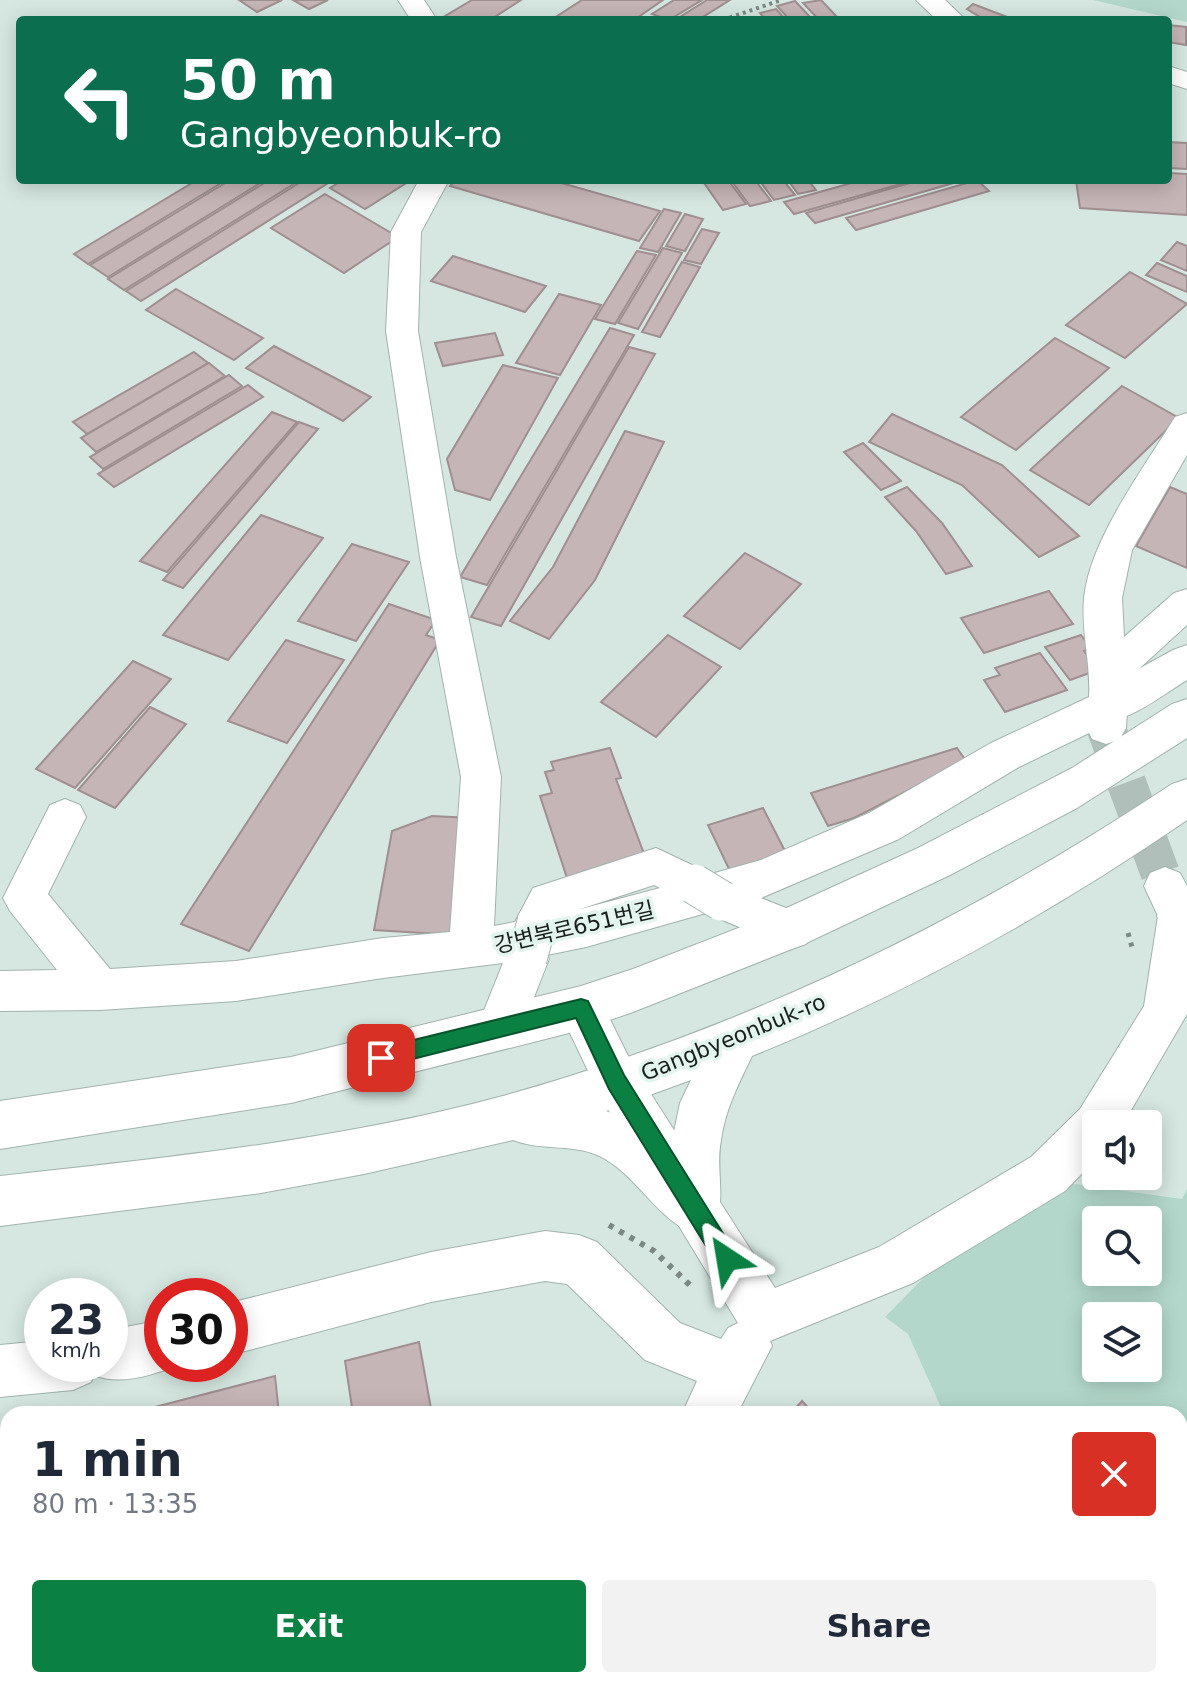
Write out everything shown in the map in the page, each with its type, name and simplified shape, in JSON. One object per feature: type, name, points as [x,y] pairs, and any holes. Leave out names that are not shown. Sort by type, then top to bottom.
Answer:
[{"type":"highway","points":[[1107,703],[1187,661]]},
{"type":"highway","points":[[0,1125],[291,1080],[581,1008],[791,930],[902,879],[1088,782],[1187,716]]},
{"type":"highway","name":"Gangbyeonbuk-ro","points":[[0,1201],[155,1184],[358,1152],[502,1120],[686,1060],[879,977],[991,922],[1134,834],[1187,797]]},
{"type":"highway","points":[[696,1210],[695,1142],[705,1103],[736,1038]]},
{"type":"highway","points":[[502,1120],[582,1125],[624,1142],[696,1210]]},
{"type":"street","points":[[432,184],[406,232],[402,331],[438,557],[481,777],[471,950]]},
{"type":"street","points":[[1107,703],[1103,598],[1114,550],[1187,425]]},
{"type":"street","name":"강변북로651번길","points":[[0,991],[100,990],[236,981],[383,958],[471,950],[586,928],[768,877],[884,826],[1005,755],[1107,703],[1187,603]]},
{"type":"street","points":[[65,817],[25,898],[100,990]]},
{"type":"street","points":[[500,1028],[548,901],[656,866],[791,930]]},
{"type":"street","points":[[1106,1110],[1166,1011],[1177,905]]},
{"type":"street","points":[[581,1008],[617,1082],[753,1301],[731,1369],[712,1406]]},
{"type":"street","points":[[753,1301],[895,1265],[1048,1174],[1082,1140]]},
{"type":"street","points":[[248,1324],[431,1277],[545,1256],[579,1260],[663,1342],[731,1369]]},
{"type":"street","points":[[0,1371],[24,1369]]},
{"type":"path","points":[[735,16],[781,0]]},
{"type":"path","points":[[1128,933],[1135,960]]},
{"type":"path","points":[[595,1224],[610,1225],[654,1251],[692,1288],[753,1301]]},
{"type":"green space","points":[[1093,0],[1187,0],[1187,22],[1172,16]]},
{"type":"green space","points":[[1039,1179],[1082,1185],[1082,1190],[1118,1190],[1182,1199],[1187,1189],[1187,1406],[940,1406],[908,1334],[885,1317],[934,1267]]},
{"type":"building","points":[[239,0],[282,0],[257,12]]},
{"type":"building","points":[[293,0],[328,0],[309,9]]},
{"type":"building","points":[[472,0],[521,0],[496,16],[445,16]]},
{"type":"building","points":[[582,0],[663,0],[640,16],[557,16]]},
{"type":"building","points":[[674,0],[702,0],[676,16],[652,14]]},
{"type":"building","points":[[707,0],[730,0],[704,16],[681,16]]},
{"type":"building","points":[[821,0],[836,16],[815,16],[803,3]]},
{"type":"building","points":[[795,1],[809,16],[786,16],[777,6]]},
{"type":"building","points":[[973,4],[1004,16],[978,16],[967,9]]},
{"type":"building","points":[[776,9],[782,16],[763,16],[760,13]]},
{"type":"building","points":[[1172,25],[1186,27],[1186,45],[1172,43]]},
{"type":"building","points":[[1172,142],[1187,143],[1187,169],[1172,168]]},
{"type":"building","points":[[1172,173],[1187,174],[1187,215],[1080,208],[1077,184],[1172,184]]},
{"type":"building","points":[[190,184],[219,184],[88,264],[74,254]]},
{"type":"building","points":[[223,184],[259,184],[108,277],[90,265]]},
{"type":"building","points":[[262,184],[294,184],[124,290],[108,279]]},
{"type":"building","points":[[298,184],[327,184],[141,301],[126,291]]},
{"type":"building","points":[[336,184],[405,184],[365,209],[330,188]]},
{"type":"building","points":[[565,184],[660,211],[639,241],[450,186]]},
{"type":"building","points":[[705,184],[731,184],[746,204],[723,210]]},
{"type":"building","points":[[734,184],[758,184],[771,201],[750,206]]},
{"type":"building","points":[[762,184],[786,184],[795,195],[774,200]]},
{"type":"building","points":[[791,184],[811,184],[816,190],[798,194]]},
{"type":"building","points":[[848,184],[901,184],[794,214],[784,202]]},
{"type":"building","points":[[906,184],[950,184],[815,223],[806,213]]},
{"type":"building","points":[[963,184],[981,184],[989,191],[856,230],[846,218]]},
{"type":"building","points":[[325,194],[398,237],[344,273],[271,228]]},
{"type":"building","points":[[664,209],[681,213],[658,252],[640,248]]},
{"type":"building","points":[[685,214],[703,219],[685,251],[666,246]]},
{"type":"building","points":[[702,229],[719,233],[701,264],[684,260]]},
{"type":"building","points":[[1177,242],[1187,246],[1187,271],[1161,260]]},
{"type":"building","points":[[663,248],[682,253],[638,329],[618,323]]},
{"type":"building","points":[[637,251],[656,255],[615,324],[595,319]]},
{"type":"building","points":[[453,256],[546,286],[525,312],[431,281]]},
{"type":"building","points":[[682,262],[700,267],[660,337],[642,332]]},
{"type":"building","points":[[1157,263],[1187,276],[1187,292],[1146,275]]},
{"type":"building","points":[[1130,272],[1187,304],[1125,358],[1066,325]]},
{"type":"building","points":[[176,289],[263,338],[234,360],[146,310]]},
{"type":"building","points":[[559,294],[601,305],[560,375],[516,363]]},
{"type":"building","points":[[610,328],[634,335],[487,585],[460,577]]},
{"type":"building","points":[[495,333],[503,355],[443,366],[435,343]]},
{"type":"building","points":[[1055,338],[1109,368],[1016,450],[961,417]]},
{"type":"building","points":[[274,346],[371,397],[343,421],[246,368]]},
{"type":"building","points":[[629,347],[655,354],[501,626],[471,617]]},
{"type":"building","points":[[194,352],[208,363],[87,434],[73,422]]},
{"type":"building","points":[[209,363],[225,376],[96,452],[81,438]]},
{"type":"building","points":[[503,365],[558,378],[490,500],[455,490],[447,459]]},
{"type":"building","points":[[229,375],[242,386],[103,469],[90,457]]},
{"type":"building","points":[[248,385],[263,397],[114,487],[98,474]]},
{"type":"building","points":[[1122,386],[1179,418],[1089,505],[1030,470]]},
{"type":"building","points":[[272,412],[297,422],[167,572],[140,561]]},
{"type":"building","points":[[892,414],[1002,465],[1079,536],[1039,557],[962,485],[869,442]]},
{"type":"building","points":[[299,422],[318,429],[183,588],[163,580]]},
{"type":"building","points":[[625,431],[664,442],[595,580],[549,639],[510,621],[553,567]]},
{"type":"building","points":[[863,443],[901,481],[881,490],[844,452]]},
{"type":"building","points":[[907,487],[942,523],[972,566],[946,574],[916,531],[885,497]]},
{"type":"building","points":[[1170,487],[1187,494],[1187,568],[1136,546]]},
{"type":"building","points":[[261,515],[323,538],[228,660],[163,635]]},
{"type":"building","points":[[352,544],[409,562],[356,641],[298,621]]},
{"type":"building","points":[[745,553],[801,584],[740,649],[684,616]]},
{"type":"building","points":[[1049,591],[1073,624],[984,653],[961,618]]},
{"type":"building","points":[[389,604],[436,620],[426,635],[440,640],[249,951],[181,924]]},
{"type":"building","points":[[668,635],[721,667],[656,737],[601,702]]},
{"type":"building","points":[[1081,635],[1091,648],[1084,651],[1098,670],[1070,680],[1045,647]]},
{"type":"building","points":[[286,640],[344,660],[287,743],[228,721]]},
{"type":"building","points":[[1040,653],[1067,690],[1005,712],[984,680],[1000,675],[995,668]]},
{"type":"building","points":[[133,661],[171,679],[75,788],[36,769]]},
{"type":"building","points":[[150,707],[186,724],[115,808],[78,790]]},
{"type":"building","points":[[610,748],[621,778],[616,779],[649,867],[570,887],[540,796],[552,793],[545,772],[554,770],[551,762]]},
{"type":"building","points":[[957,748],[966,761],[854,818],[828,826],[811,793]]},
{"type":"building","points":[[763,808],[786,853],[730,871],[708,825]]},
{"type":"building","points":[[432,816],[472,818],[456,935],[374,930],[392,831]]},
{"type":"building","points":[[419,1342],[431,1406],[352,1406],[345,1361]]},
{"type":"building","points":[[275,1376],[278,1406],[159,1406]]},
{"type":"tunnel","points":[[1106,728],[1165,886]]},
{"type":"route","points":[[381,1058],[581,1008],[617,1082],[727,1259]]}]
